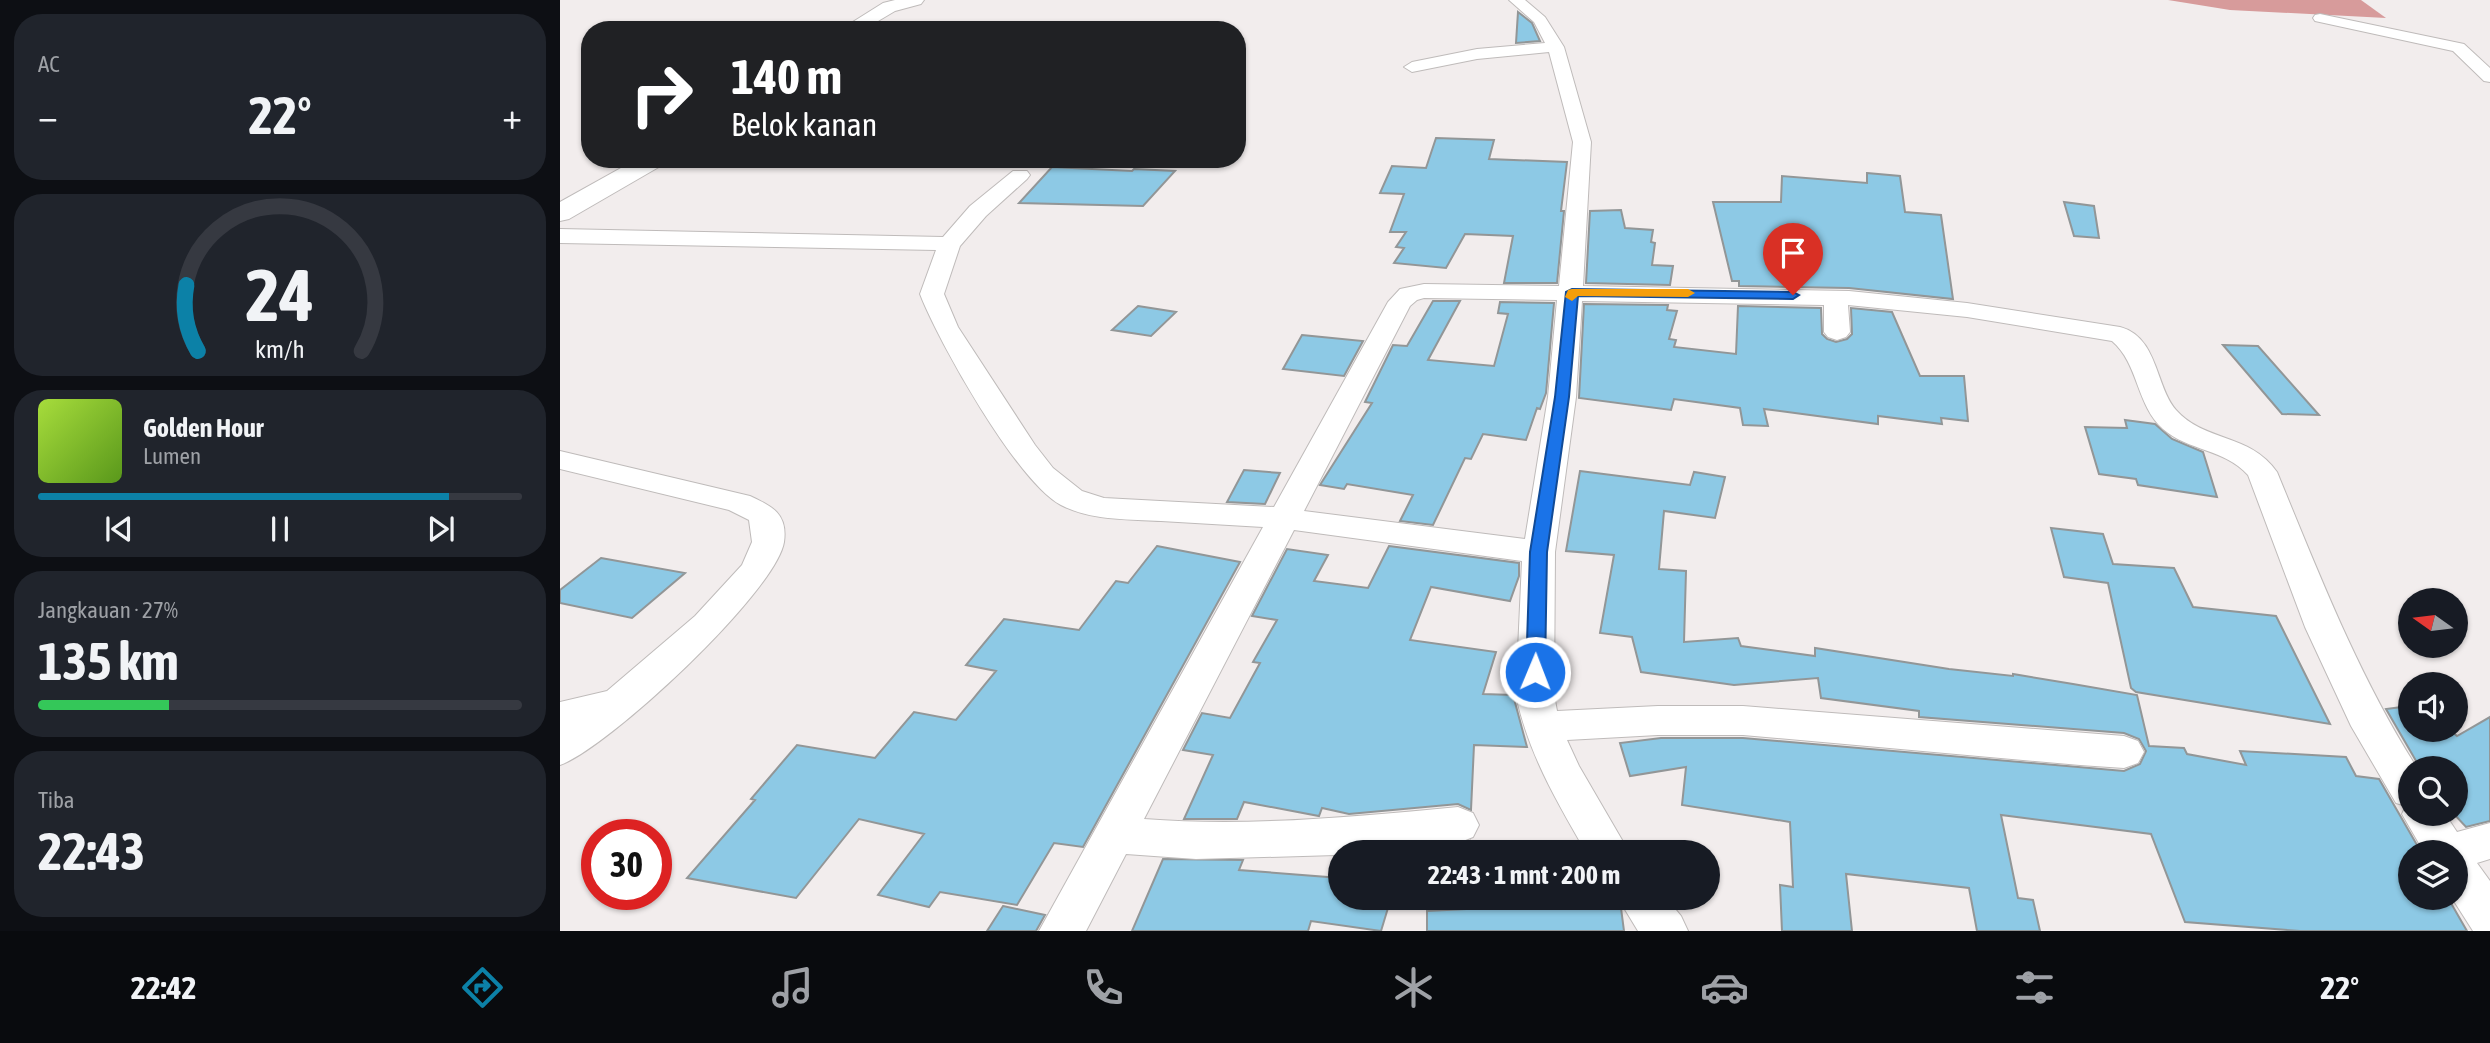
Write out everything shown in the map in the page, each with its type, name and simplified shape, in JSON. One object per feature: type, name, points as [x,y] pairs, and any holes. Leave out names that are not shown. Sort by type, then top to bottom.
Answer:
[{"type":"main road","points":[[866,21],[905,1]]},
{"type":"main road","points":[[560,213],[639,168]]},
{"type":"street","points":[[1516,0],[1540,19],[1562,59],[1582,142],[1562,397],[1539,552],[1535,695],[1543,727],[1559,768],[1601,840]]},
{"type":"street","points":[[2320,18],[2458,47],[2490,77]]},
{"type":"street","points":[[1412,67],[1488,53],[1556,47]]},
{"type":"street","points":[[1020,175],[978,211],[949,244],[932,294],[945,327],[1023,450],[1042,474],[1071,498],[1101,508],[1283,518],[1539,552]]},
{"type":"street","points":[[560,236],[949,244]]},
{"type":"street","points":[[1062,931],[1400,302],[1409,294],[1424,291],[1572,292],[1836,314],[1967,310],[2120,335],[2136,351],[2147,382],[2172,422],[2197,436],[2239,450],[2251,457],[2262,472],[2323,627],[2370,726],[2398,772]]},
{"type":"street","points":[[560,460],[739,503],[763,514],[768,534],[766,547],[753,570],[723,611],[620,702],[560,749]]},
{"type":"street","points":[[560,717],[620,702]]},
{"type":"street","points":[[1543,727],[1665,720],[1770,722],[2061,749],[2124,752]]},
{"type":"street","points":[[1113,835],[1196,841],[1311,838],[1458,825]]},
{"type":"street","points":[[2468,847],[2490,841]]},
{"type":"street","points":[[2468,885],[2490,919]]},
{"type":"street","points":[[1649,910],[1665,931]]},
{"type":"shaded area","points":[[2168,0],[2361,0],[2386,18],[2230,10]]},
{"type":"building","points":[[1518,12],[1532,23],[1540,41],[1516,43]]},
{"type":"building","points":[[1436,138],[1494,140],[1489,159],[1567,162],[1557,283],[1504,283],[1513,236],[1465,234],[1446,268],[1394,263],[1404,248],[1396,247],[1406,232],[1390,232],[1404,194],[1380,193],[1392,166],[1426,168]]},
{"type":"building","points":[[1051,168],[1175,171],[1143,206],[1019,203]]},
{"type":"building","points":[[1867,173],[1900,176],[1905,212],[1941,215],[1953,299],[1849,288],[1739,286],[1739,281],[1732,281],[1713,202],[1781,202],[1782,176],[1867,183]]},
{"type":"building","points":[[2064,202],[2094,206],[2099,238],[2074,236]]},
{"type":"building","points":[[1621,210],[1625,228],[1653,230],[1651,242],[1655,243],[1652,265],[1673,266],[1670,285],[1586,283],[1590,211]]},
{"type":"building","points":[[1433,301],[1460,301],[1428,360],[1494,366],[1508,314],[1498,313],[1500,302],[1554,303],[1546,393],[1540,409],[1537,408],[1526,440],[1483,434],[1471,459],[1465,458],[1433,525],[1400,521],[1413,495],[1347,484],[1344,489],[1320,485],[1372,403],[1365,402],[1393,345],[1407,346]]},
{"type":"building","points":[[1584,304],[1668,305],[1667,310],[1677,311],[1669,339],[1676,340],[1674,347],[1736,354],[1738,306],[1821,308],[1822,334],[1836,342],[1847,339],[1852,334],[1851,308],[1892,312],[1920,376],[1964,376],[1968,421],[1941,418],[1942,424],[1878,416],[1878,424],[1764,409],[1768,426],[1743,425],[1740,408],[1674,399],[1671,410],[1579,398]]},
{"type":"building","points":[[1138,306],[1176,312],[1151,336],[1112,330]]},
{"type":"building","points":[[1302,335],[1363,341],[1344,376],[1283,369]]},
{"type":"building","points":[[2223,345],[2258,346],[2319,415],[2282,414]]},
{"type":"building","points":[[2125,420],[2155,424],[2172,439],[2203,452],[2217,497],[2138,485],[2136,479],[2099,474],[2085,427],[2127,428]]},
{"type":"building","points":[[1244,470],[1280,473],[1265,504],[1227,502]]},
{"type":"building","points":[[1580,471],[1690,485],[1694,472],[1725,477],[1715,518],[1664,511],[1659,569],[1686,571],[1684,642],[1738,638],[1741,646],[1815,656],[1815,648],[1949,669],[2013,674],[2137,695],[2149,746],[2184,748],[2187,754],[2246,765],[2240,751],[2346,757],[2356,776],[2379,779],[2398,812],[2398,826],[2406,826],[2414,840],[2398,840],[2398,910],[2455,910],[2467,931],[2300,931],[2185,922],[2151,834],[2001,815],[2018,898],[2033,900],[2040,931],[1977,931],[1969,888],[1846,874],[1852,931],[1782,931],[1780,885],[1793,887],[1790,822],[1682,805],[1686,767],[1630,776],[1620,743],[1661,738],[1743,738],[2124,771],[2140,764],[2146,751],[2139,739],[2124,733],[1919,717],[1919,711],[1821,698],[1818,678],[1734,685],[1641,672],[1632,637],[1600,633],[1614,555],[1566,551]]},
{"type":"building","points":[[2051,528],[2103,534],[2113,564],[2174,568],[2193,607],[2276,616],[2330,724],[2136,692],[2131,688],[2108,583],[2064,577]]},
{"type":"building","points":[[1157,546],[1240,562],[1083,847],[1054,843],[1017,905],[940,892],[929,907],[878,895],[924,834],[859,819],[796,898],[687,878],[755,800],[751,799],[797,745],[875,758],[914,712],[956,720],[996,671],[966,665],[1004,619],[1079,630],[1116,581],[1128,583]]},
{"type":"building","points":[[1389,546],[1519,563],[1519,576],[1510,601],[1431,587],[1410,640],[1496,652],[1483,694],[1513,695],[1527,747],[1474,745],[1471,810],[1458,804],[1349,814],[1322,808],[1319,816],[1244,802],[1237,819],[1184,819],[1213,755],[1183,750],[1202,713],[1230,718],[1260,663],[1253,662],[1277,620],[1252,616],[1287,549],[1328,555],[1314,581],[1368,588]]},
{"type":"building","points":[[601,558],[685,573],[632,618],[560,603],[560,590]]},
{"type":"building","points":[[2398,708],[2398,730],[2386,709]]},
{"type":"building","points":[[2490,717],[2490,821],[2466,827],[2465,826],[2468,826],[2468,756],[2413,756],[2405,742],[2468,742],[2468,730]]},
{"type":"building","points":[[1163,859],[1243,860],[1239,870],[1328,877],[1328,910],[1387,910],[1381,931],[1311,921],[1308,931],[1132,931]]},
{"type":"building","points":[[1003,906],[1045,915],[1036,931],[987,931]]},
{"type":"building","points":[[1621,910],[1624,931],[1427,931],[1427,911]]},
{"type":"slow traffic","points":[[1572,297],[1572,292],[1688,293]]},
{"type":"route","points":[[1535,672],[1539,552],[1562,397],[1572,292],[1793,295]]}]
